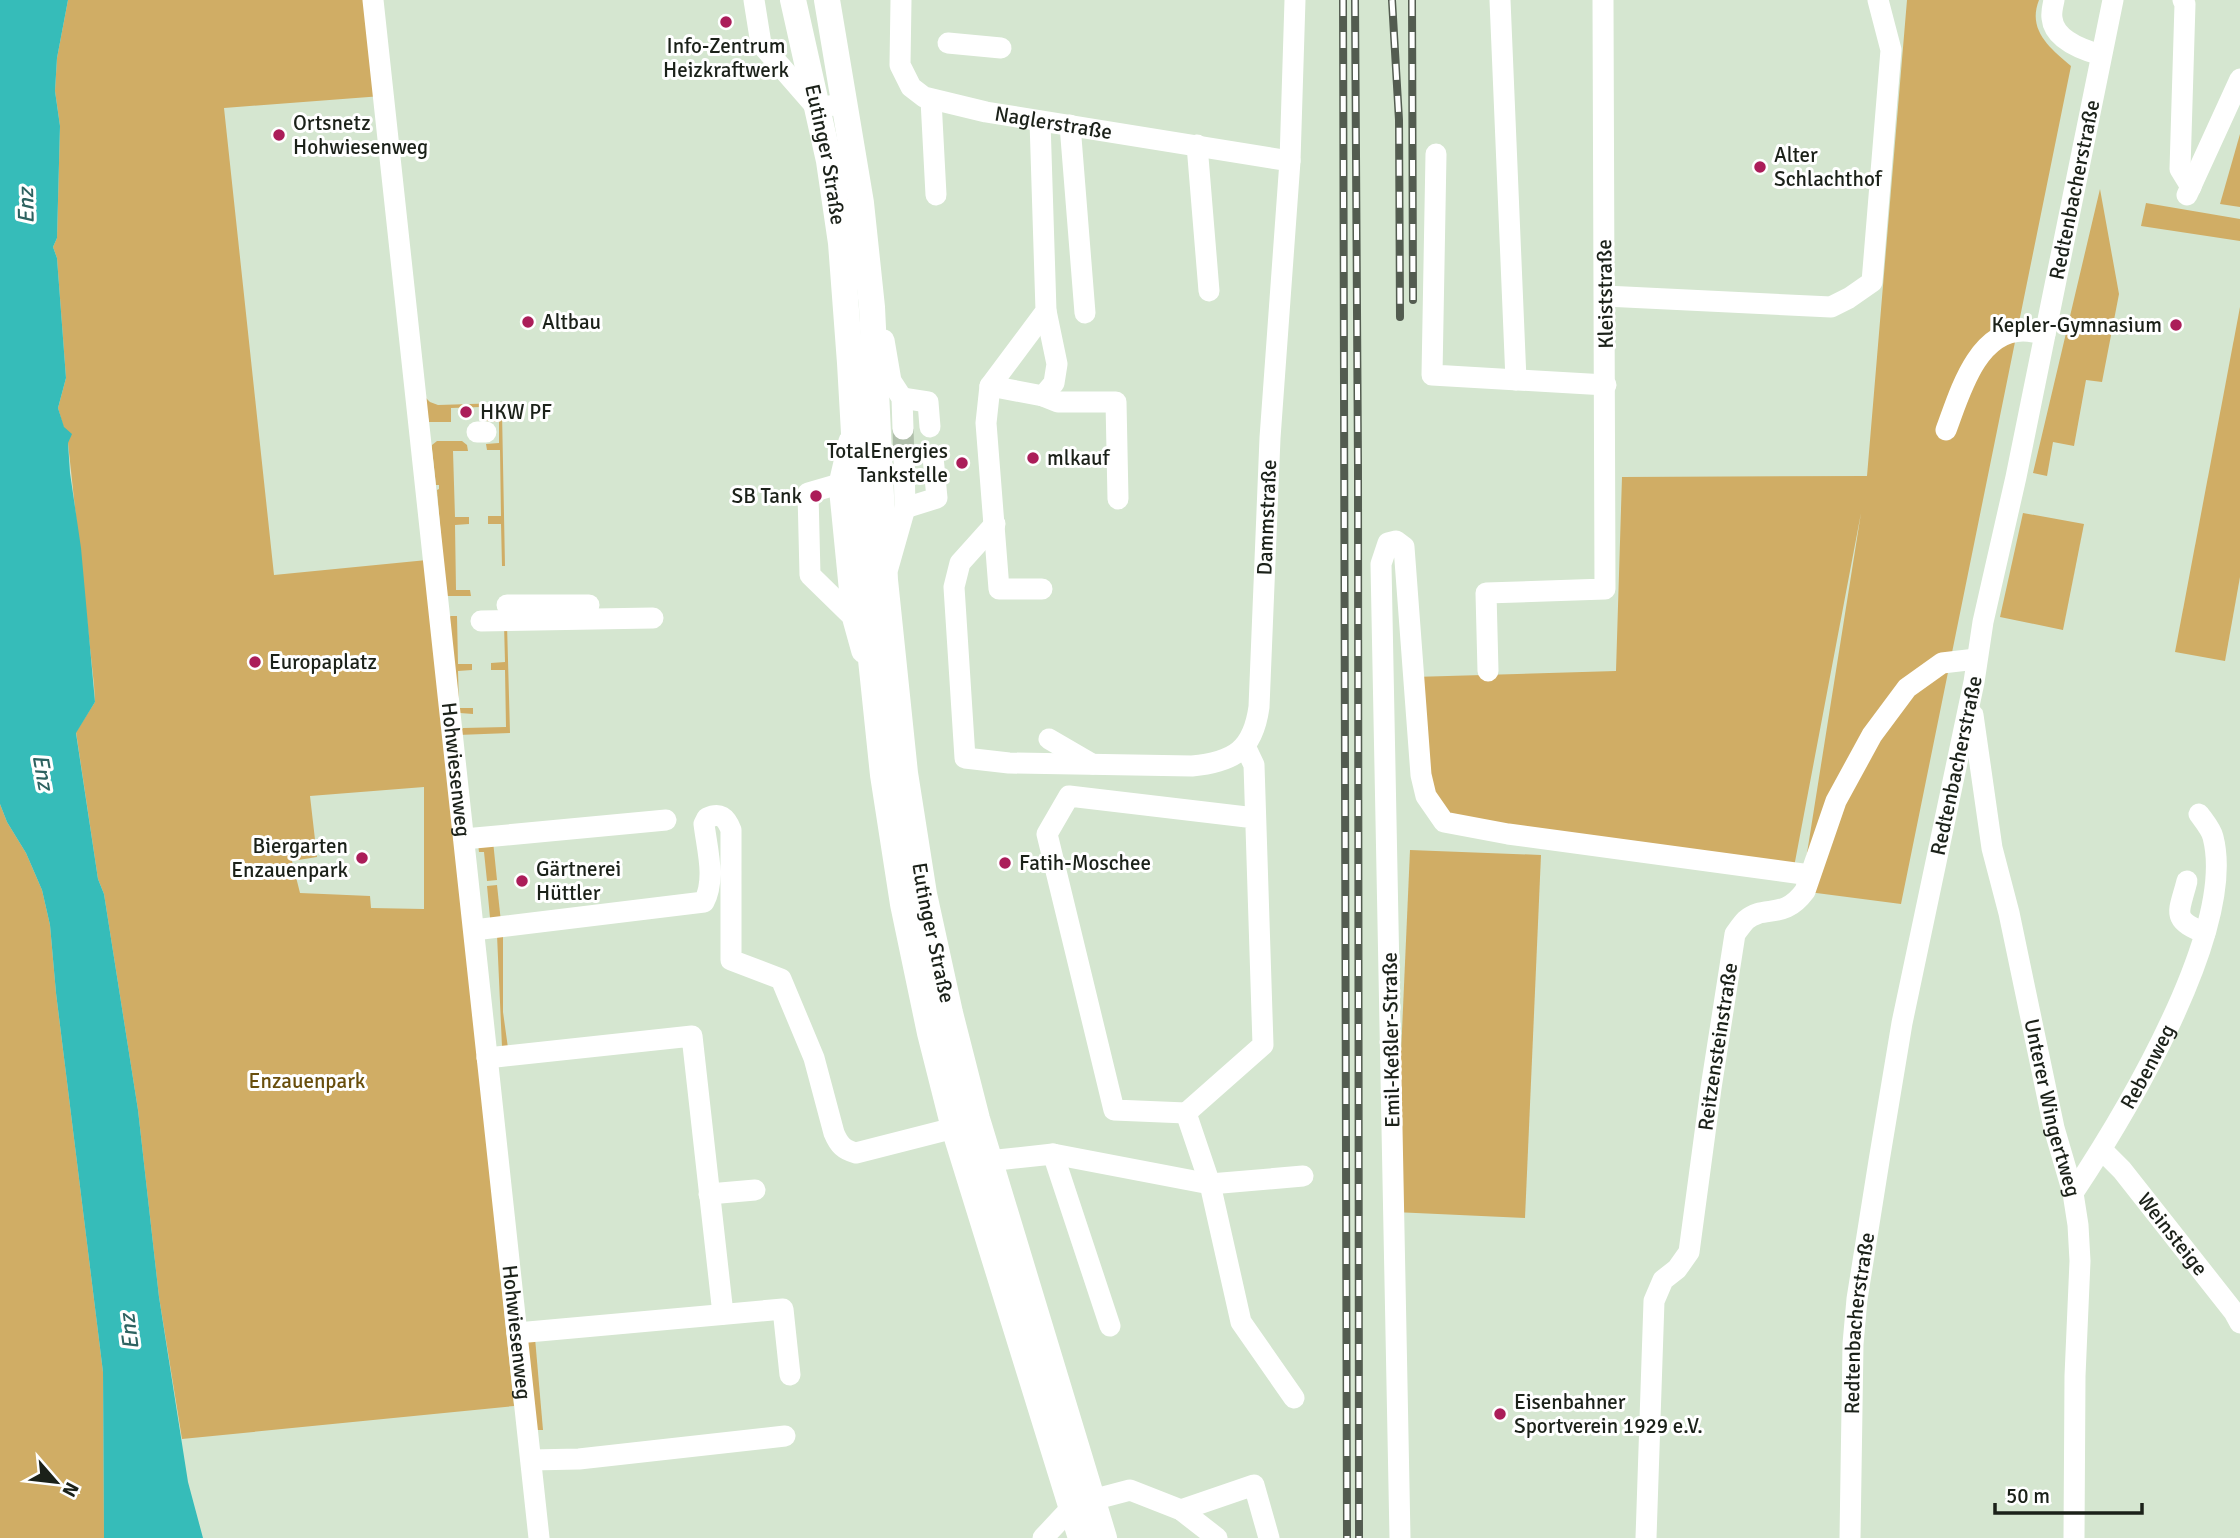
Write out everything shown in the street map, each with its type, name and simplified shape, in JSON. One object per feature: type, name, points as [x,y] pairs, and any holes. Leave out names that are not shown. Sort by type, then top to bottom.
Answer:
[{"type":"main road","name":"Eutinger Straße","points":[[793,0],[859,309],[905,773],[924,894],[950,1013],[988,1161],[1082,1504],[1081,1538]]},
{"type":"main road","name":"Eutinger Straße","points":[[827,0],[846,103],[865,244],[854,418],[862,573],[887,802],[903,904],[930,1033],[954,1128],[1082,1504],[1104,1538]]},
{"type":"street","name":"Hohwiesenweg","points":[[373,0],[461,781],[464,839],[539,1538]]},
{"type":"street","points":[[754,0],[761,44],[817,108],[846,103]]},
{"type":"street","name":"Naglerstraße","points":[[901,0],[900,65],[911,87],[924,97],[1040,121],[1290,161]]},
{"type":"street","name":"Dammstraße","points":[[1245,746],[1257,724],[1259,707],[1270,438],[1290,161],[1295,0]]},
{"type":"street","points":[[1500,0],[1516,380]]},
{"type":"street","name":"Kleiststraße","points":[[1488,671],[1486,593],[1605,589],[1603,0]]},
{"type":"street","points":[[1605,296],[1831,307],[1872,282],[1891,50],[1878,0]]},
{"type":"street","points":[[2054,0],[2052,18],[2057,32],[2077,46],[2101,55]]},
{"type":"street","name":"Redtenbacherstraße","points":[[1850,1538],[1851,1390],[1857,1299],[1902,1023],[1974,682],[1976,659],[1990,623],[2024,479],[2045,334],[2113,0]]},
{"type":"street","points":[[2183,0],[2180,169],[2188,192],[2240,79]]},
{"type":"street","points":[[948,43],[1001,48]]},
{"type":"street","points":[[932,100],[936,195]]},
{"type":"street","points":[[1040,121],[1046,311],[1058,364],[1054,383],[1043,396]]},
{"type":"street","points":[[1070,125],[1085,313]]},
{"type":"street","points":[[1197,145],[1209,291]]},
{"type":"street","points":[[1436,154],[1433,376],[1606,385]]},
{"type":"street","points":[[865,244],[876,264],[884,344],[891,381],[902,398],[903,429]]},
{"type":"street","points":[[1042,589],[999,589],[986,423],[990,386],[1046,311]]},
{"type":"street","points":[[1946,430],[1960,389],[1980,355],[1997,340],[2014,332],[2045,334]]},
{"type":"street","points":[[990,386],[1043,396],[1058,402],[1116,402],[1118,499]]},
{"type":"street","points":[[902,398],[928,402],[930,427]]},
{"type":"street","points":[[854,418],[839,484],[852,615],[875,694]]},
{"type":"street","points":[[905,509],[937,498],[933,457]]},
{"type":"street","points":[[885,580],[905,509],[904,459]]},
{"type":"street","points":[[839,484],[808,493],[810,575],[852,615]]},
{"type":"street","points":[[995,524],[960,563],[954,587],[965,758],[1009,763],[1210,765],[1230,758],[1245,746],[1254,765],[1263,1045],[1186,1113],[1114,1110],[1046,834],[1069,796],[1255,818]]},
{"type":"street","name":"Emil-Keßler-Straße","points":[[1403,1533],[1381,564],[1388,543],[1396,541],[1404,547],[1422,775],[1426,796],[1444,822],[1508,834],[1810,875]]},
{"type":"street","points":[[481,621],[646,611],[507,606]]},
{"type":"street","name":"Reitzensteinstraße","points":[[1646,1538],[1654,1301],[1663,1280],[1678,1269],[1689,1252],[1735,934],[1746,920],[1762,913],[1779,912],[1797,902],[1805,891],[1836,801],[1872,735],[1907,688],[1942,663],[1976,659]]},
{"type":"street","name":"Unterer Wingertweg","points":[[1974,682],[1973,722],[1993,848],[2054,1128],[2073,1193],[2080,1261],[2075,1376],[2074,1538]]},
{"type":"street","points":[[1049,739],[1094,765]]},
{"type":"street","name":"Rebenweg","points":[[2073,1193],[2102,1150],[2155,1056],[2190,977],[2205,933],[2215,891],[2217,860],[2212,834],[2199,814]]},
{"type":"street","points":[[474,930],[704,902],[709,892],[710,874],[704,824],[707,818],[721,815],[731,830],[732,960],[781,979],[814,1058],[839,1145],[856,1153],[954,1128]]},
{"type":"street","points":[[464,839],[666,820]]},
{"type":"street","points":[[2187,881],[2179,913],[2181,921],[2205,933]]},
{"type":"street","points":[[487,1058],[692,1037],[723,1314]]},
{"type":"street","points":[[1186,1113],[1210,1184],[1241,1322],[1294,1398]]},
{"type":"street","name":"Weinsteige","points":[[2102,1150],[2122,1170],[2240,1323]]},
{"type":"street","points":[[1053,1154],[1110,1326]]},
{"type":"street","points":[[988,1161],[1053,1154],[1210,1184],[1303,1176]]},
{"type":"street","points":[[709,1194],[755,1191]]},
{"type":"street","points":[[517,1333],[783,1309],[790,1375]]},
{"type":"street","points":[[531,1460],[579,1459],[785,1436]]},
{"type":"street","points":[[1181,1510],[1254,1485],[1269,1538]]},
{"type":"street","points":[[1043,1538],[1082,1504],[1130,1490],[1181,1510],[1217,1538]]},
{"type":"green space","name":"Enzauenpark","points":[[68,0],[373,0],[382,96],[224,108],[274,575],[427,560],[514,1406],[182,1439],[159,1297],[138,1110],[76,732],[95,702],[68,443],[58,408],[66,378],[57,258],[53,247],[57,238],[60,126],[55,91],[57,58]],"holes":[[[424,787],[424,909],[371,908],[370,896],[300,893],[292,861],[317,857],[310,796]]]},
{"type":"green space","points":[[1907,0],[2039,0],[2036,11],[2038,29],[2048,45],[2071,66],[1901,904],[1801,891],[1861,513],[1794,867],[1444,822],[1426,796],[1413,677],[1616,671],[1622,477],[1867,476]]},
{"type":"green space","points":[[2240,134],[2240,207],[2220,204]]},
{"type":"green space","points":[[2100,189],[2119,294],[2102,382],[2086,380],[2074,446],[2053,442],[2047,476],[2033,473]]},
{"type":"green space","points":[[2146,203],[2240,219],[2240,241],[2141,226]]},
{"type":"green space","points":[[2240,307],[2240,577],[2225,661],[2175,652]]},
{"type":"green space","points":[[423,395],[438,405],[502,403],[502,408],[491,409],[481,417],[481,407],[451,408],[451,422],[429,422]]},
{"type":"green space","points":[[502,412],[505,566],[502,566],[501,524],[488,524],[488,516],[501,516],[500,450],[487,450],[486,444],[499,443],[499,422],[486,421],[493,413]]},
{"type":"green space","points":[[437,441],[462,441],[467,445],[468,451],[453,451],[455,517],[469,517],[469,524],[455,525],[456,590],[470,590],[471,596],[446,596],[437,490],[439,485],[436,485],[432,449],[432,445]]},
{"type":"green space","points":[[2023,513],[2084,524],[2063,630],[2000,617]]},
{"type":"green space","points":[[457,616],[458,664],[472,664],[472,670],[458,671],[459,703],[449,617]]},
{"type":"green space","points":[[504,624],[507,624],[510,733],[458,735],[463,728],[506,727],[505,670],[491,670],[491,663],[505,662]]},
{"type":"green space","points":[[459,708],[473,708],[473,714],[460,713]]},
{"type":"green space","points":[[0,804],[42,890],[50,925],[103,1372],[104,1538],[0,1538]]},
{"type":"green space","points":[[493,841],[497,880],[487,881],[484,852],[479,852],[478,844]]},
{"type":"green space","points":[[1410,850],[1541,855],[1525,1218],[1394,1212]]},
{"type":"green space","points":[[497,885],[501,922],[490,918],[487,886]]},
{"type":"green space","points":[[497,935],[503,937],[503,1012],[508,1048],[502,1047]]},
{"type":"green space","points":[[535,1338],[543,1430],[537,1430],[522,1340]]},
{"type":"water","name":"Enz","points":[[0,0],[68,0],[57,58],[55,91],[60,126],[57,238],[53,247],[57,258],[66,378],[58,408],[64,427],[72,434],[68,443],[70,473],[81,548],[95,702],[76,733],[138,1110],[159,1297],[188,1482],[203,1538],[104,1538],[103,1372],[50,925],[42,890],[0,804]]},
{"type":"tunnel","points":[[903,429],[904,459]]},
{"type":"railway","points":[[1343,0],[1347,1538]]},
{"type":"railway","points":[[1355,0],[1359,1538]]},
{"type":"railway","points":[[1392,0],[1399,120],[1400,317]]},
{"type":"railway","points":[[1412,0],[1413,300]]},
{"type":"place","name":"Info-Zentrum Heizkraftwerk","points":[[726,22]]},
{"type":"place","name":"Ortsnetz Hohwiesenweg","points":[[279,135]]},
{"type":"place","name":"Alter Schlachthof","points":[[1760,167]]},
{"type":"place","name":"Altbau","points":[[528,322]]},
{"type":"place","name":"Kepler-Gymnasium","points":[[2176,325]]},
{"type":"place","name":"HKW PF","points":[[466,412]]},
{"type":"place","name":"mlkauf","points":[[1033,458]]},
{"type":"place","name":"TotalEnergies Tankstelle","points":[[962,463]]},
{"type":"place","name":"SB Tank","points":[[816,496]]},
{"type":"place","name":"Europaplatz","points":[[255,662]]},
{"type":"place","name":"Biergarten Enzauenpark","points":[[362,858]]},
{"type":"place","name":"Fatih-Moschee","points":[[1005,863]]},
{"type":"place","name":"Gärtnerei Hüttler","points":[[522,881]]},
{"type":"place","name":"Eisenbahner Sportverein 1929 e.V.","points":[[1500,1414]]}]
